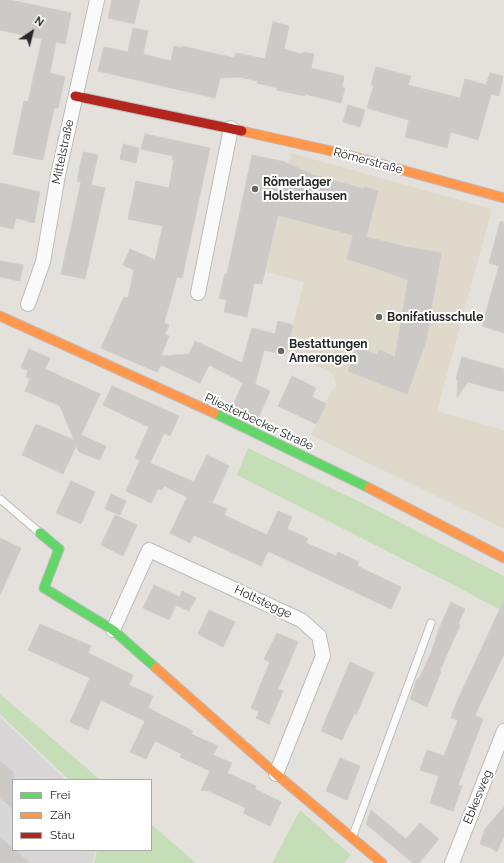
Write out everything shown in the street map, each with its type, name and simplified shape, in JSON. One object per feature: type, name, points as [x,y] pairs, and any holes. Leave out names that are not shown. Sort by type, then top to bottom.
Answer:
[{"type":"street","name":"Mittelstraße","points":[[28,304],[43,262],[58,175],[96,0]]},
{"type":"street","name":"Römerstraße","points":[[75,96],[231,128],[340,153],[504,198]]},
{"type":"street","points":[[198,293],[231,128]]},
{"type":"street","name":"Pliesterbecker Straße","points":[[0,316],[175,395],[339,473],[504,558]]},
{"type":"street","points":[[40,533],[59,550],[44,588],[113,630],[276,774],[382,863]]},
{"type":"street","name":"Holtstegge","points":[[113,630],[149,550],[300,620],[319,636],[323,656],[276,774]]},
{"type":"street","name":"Ebkesweg","points":[[452,863],[500,758],[504,731]]},
{"type":"lane","points":[[0,499],[40,533]]},
{"type":"lane","points":[[352,838],[432,622]]},
{"type":"shaded area","name":"Bonifatiusschule","points":[[291,153],[492,209],[437,411],[504,430],[504,529],[311,435],[332,390],[336,386],[335,380],[332,373],[286,352],[304,282],[266,272]]},
{"type":"shaded area","points":[[0,717],[65,779],[12,779],[12,851],[95,851],[92,863],[0,863]]},
{"type":"green space","points":[[248,448],[368,506],[504,576],[504,612],[237,475]]},
{"type":"green space","points":[[0,694],[99,779],[68,779],[0,714]]},
{"type":"green space","points":[[300,810],[351,855],[344,863],[272,863]]},
{"type":"green space","points":[[152,825],[196,863],[94,863],[97,851],[152,851]]},
{"type":"building","points":[[0,0],[10,0],[71,13],[65,44],[56,42],[50,73],[65,77],[58,108],[54,108],[43,160],[13,154],[24,101],[28,102],[42,39],[0,30]]},
{"type":"building","points":[[112,0],[140,0],[134,24],[108,18]]},
{"type":"building","points":[[273,22],[289,26],[284,49],[301,54],[304,52],[314,54],[311,68],[344,76],[342,87],[345,88],[341,103],[305,94],[305,96],[277,90],[277,88],[257,83],[258,81],[240,77],[220,78],[215,98],[98,71],[104,47],[128,52],[133,28],[148,31],[143,54],[171,61],[174,46],[182,48],[182,46],[234,58],[236,53],[265,59]]},
{"type":"building","points":[[376,67],[411,76],[408,85],[460,98],[465,79],[486,85],[490,73],[503,76],[499,96],[491,94],[478,140],[451,132],[447,148],[405,137],[409,120],[367,108],[374,85],[371,85]]},
{"type":"building","points":[[348,105],[365,110],[360,127],[343,122]]},
{"type":"building","points":[[145,134],[210,148],[182,278],[177,277],[164,323],[169,325],[165,334],[169,336],[161,356],[189,354],[195,341],[242,363],[252,328],[275,334],[278,321],[293,325],[285,355],[264,350],[255,384],[270,391],[258,419],[232,407],[243,383],[209,365],[200,383],[161,365],[157,372],[101,348],[124,297],[128,298],[134,270],[123,265],[130,249],[155,260],[163,226],[128,219],[136,181],[169,188],[174,160],[172,160],[173,156],[141,149]]},
{"type":"building","points":[[123,144],[139,148],[136,163],[120,159]]},
{"type":"building","points":[[83,152],[98,155],[91,185],[105,188],[85,279],[61,274],[81,182],[77,181]]},
{"type":"building","points":[[252,155],[285,162],[313,175],[364,189],[365,187],[378,191],[366,237],[407,247],[441,253],[426,341],[407,394],[348,371],[357,347],[377,355],[379,350],[395,357],[408,280],[347,259],[353,235],[278,215],[262,284],[254,283],[247,317],[224,312],[227,300],[219,298],[225,274],[227,274]]},
{"type":"building","points":[[0,183],[40,192],[34,223],[16,218],[13,229],[0,226]]},
{"type":"building","points":[[500,222],[504,222],[504,333],[482,326],[499,266],[489,263]]},
{"type":"building","points":[[0,261],[23,265],[20,281],[0,277]]},
{"type":"building","points":[[29,349],[50,358],[45,369],[100,394],[81,435],[106,446],[100,460],[79,452],[76,446],[63,474],[22,455],[36,424],[74,440],[60,406],[25,391],[30,379],[26,377],[28,371],[21,367]]},
{"type":"building","points":[[462,357],[504,369],[504,391],[468,382],[457,397],[458,380],[456,379]]},
{"type":"building","points":[[292,376],[316,388],[312,397],[326,404],[316,424],[278,406]]},
{"type":"building","points":[[112,386],[179,416],[170,436],[164,433],[150,463],[194,482],[207,455],[229,466],[212,503],[227,509],[224,515],[267,535],[278,511],[292,517],[287,529],[308,538],[306,543],[336,556],[338,552],[359,562],[357,566],[401,587],[391,609],[268,551],[261,566],[194,535],[190,543],[170,533],[187,497],[164,486],[162,490],[158,489],[151,503],[126,491],[140,460],[135,458],[149,427],[103,405]]},
{"type":"building","points":[[71,481],[95,492],[81,524],[56,513]]},
{"type":"building","points":[[111,494],[126,501],[120,515],[105,509]]},
{"type":"building","points":[[115,515],[137,525],[123,556],[101,545]]},
{"type":"building","points":[[0,538],[21,548],[0,595]]},
{"type":"building","points":[[154,585],[180,597],[182,591],[196,598],[189,611],[176,605],[169,620],[143,608]]},
{"type":"building","points":[[504,600],[504,654],[475,715],[483,719],[458,785],[462,786],[453,811],[430,803],[439,776],[420,770],[427,750],[444,756],[458,720],[451,718],[455,706]]},
{"type":"building","points":[[451,602],[465,609],[458,624],[460,625],[440,670],[441,671],[427,707],[410,699],[417,679],[419,679],[431,653],[439,629]]},
{"type":"building","points":[[209,610],[235,622],[223,647],[198,634]]},
{"type":"building","points":[[40,624],[91,646],[88,653],[133,675],[129,685],[153,696],[148,708],[193,731],[191,734],[218,746],[213,755],[232,763],[227,773],[256,786],[255,789],[281,802],[270,826],[243,813],[246,808],[209,791],[201,790],[210,771],[180,757],[182,754],[155,741],[146,759],[130,752],[145,721],[101,700],[88,730],[70,722],[90,678],[28,650]]},
{"type":"building","points":[[277,633],[298,642],[278,689],[283,691],[269,724],[256,718],[259,712],[251,708],[270,662],[264,659]]},
{"type":"building","points":[[350,662],[374,673],[356,715],[354,714],[342,740],[321,731]]},
{"type":"building","points":[[340,758],[360,766],[347,800],[326,791]]},
{"type":"building","points":[[0,761],[13,772],[12,808],[0,798]]},
{"type":"building","points":[[504,807],[504,835],[497,852],[480,844],[485,829]]},
{"type":"building","points":[[371,810],[406,839],[420,823],[439,839],[419,863],[413,863],[366,824]]},
{"type":"building","points":[[0,837],[12,848],[12,851],[16,851],[30,863],[0,863]]},
{"type":"traffic: fast","points":[[214,413],[369,488]]},
{"type":"traffic: fast","points":[[40,533],[59,549],[44,588],[113,630],[156,668]]},
{"type":"traffic: slow","points":[[242,131],[340,153],[504,198]]},
{"type":"traffic: slow","points":[[0,316],[214,413]]},
{"type":"traffic: slow","points":[[369,488],[504,558]]},
{"type":"traffic: slow","points":[[156,668],[276,774],[382,863]]},
{"type":"traffic: jam","points":[[75,96],[242,131]]},
{"type":"place","name":"Römerlager Holsterhausen","points":[[255,189]]},
{"type":"place","name":"Bonifatiusschule","points":[[379,317]]},
{"type":"place","name":"Bestattungen Amerongen","points":[[281,351]]}]
